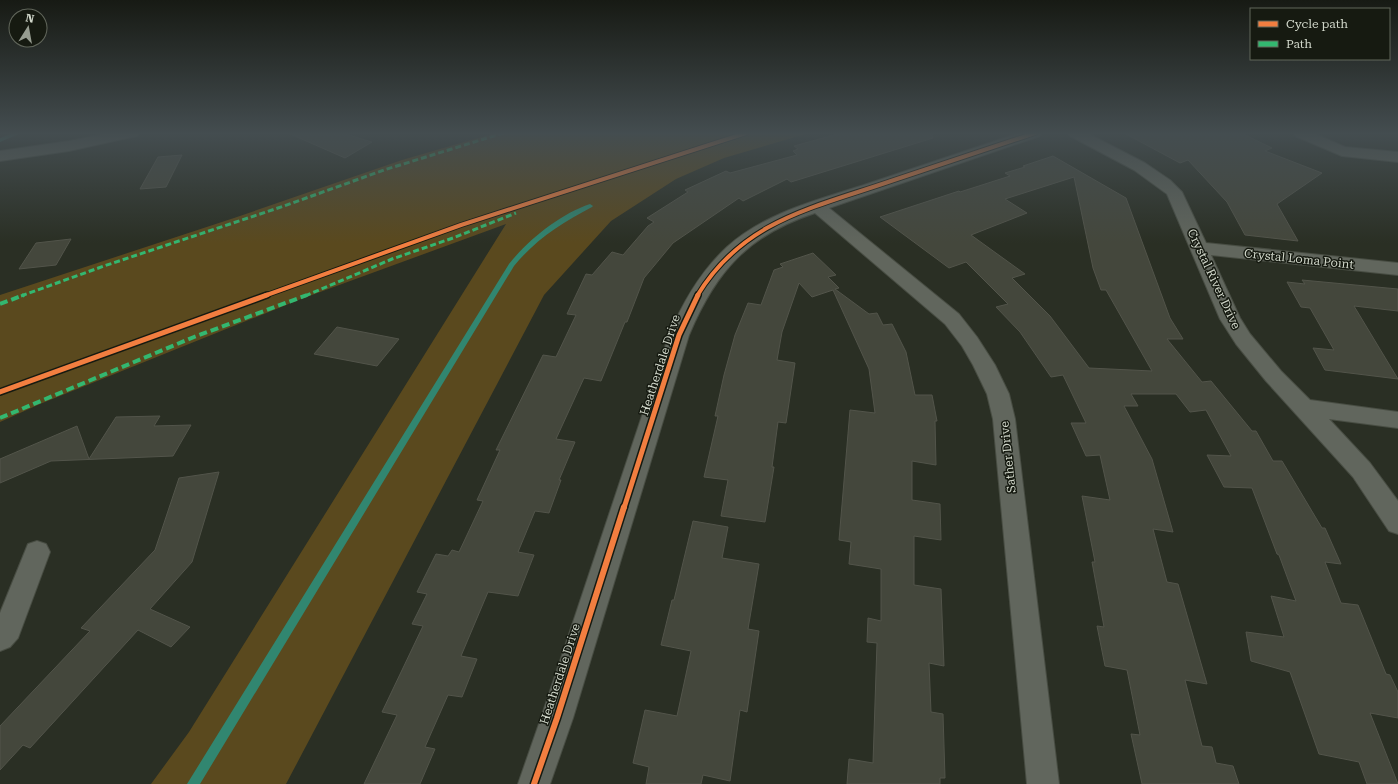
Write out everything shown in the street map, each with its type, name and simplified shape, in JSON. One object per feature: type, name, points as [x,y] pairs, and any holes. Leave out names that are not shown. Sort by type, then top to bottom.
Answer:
[{"type":"street","name":"Heatherdale Drive","points":[[534,784],[557,718],[679,335],[690,308],[700,290],[729,254],[746,240],[765,228],[788,216],[925,170]]},
{"type":"street","name":"Crystal River Drive","points":[[1144,170],[1164,183],[1174,192],[1230,319],[1240,335],[1265,366],[1357,463],[1379,492],[1398,522]]},
{"type":"street","name":"Sather Drive","points":[[817,206],[952,320],[970,342],[984,365],[998,394],[1004,418],[1043,784]]},
{"type":"street","name":"Crystal Loma Point","points":[[1199,248],[1398,269]]},
{"type":"street","points":[[1305,408],[1398,420]]},
{"type":"street","points":[[0,637],[8,629],[37,552]]},
{"type":"shaded area","points":[[374,170],[698,170],[676,179],[611,221],[544,295],[286,784],[151,784],[189,732],[506,224],[301,299],[40,404],[0,422],[0,295],[234,218]]},
{"type":"building","points":[[151,170],[175,170],[166,187],[140,189]]},
{"type":"building","points":[[743,170],[831,170],[791,182],[787,179],[743,201],[739,198],[673,243],[644,278],[627,322],[625,322],[601,381],[584,378],[556,439],[575,442],[559,480],[561,480],[549,513],[535,511],[518,552],[534,555],[518,596],[488,592],[461,656],[477,659],[462,697],[448,695],[425,747],[435,749],[420,784],[364,784],[397,715],[382,712],[423,626],[412,624],[427,594],[417,592],[436,554],[448,556],[452,550],[459,552],[483,501],[477,500],[500,450],[496,450],[543,355],[556,357],[576,315],[567,314],[586,274],[592,275],[612,252],[623,255],[648,226],[654,222],[647,218],[688,192],[685,190],[726,171],[730,173]]},
{"type":"building","points":[[1016,170],[1077,170],[1126,198],[1170,318],[1183,339],[1167,339],[1202,382],[1211,381],[1252,431],[1256,431],[1273,461],[1282,461],[1322,528],[1325,528],[1341,564],[1325,562],[1341,603],[1358,605],[1386,674],[1390,675],[1398,692],[1398,718],[1370,713],[1398,784],[1367,784],[1359,762],[1319,754],[1290,672],[1251,661],[1246,632],[1284,637],[1271,596],[1296,601],[1252,488],[1224,487],[1207,455],[1231,456],[1206,410],[1190,412],[1176,394],[1131,394],[1138,406],[1124,406],[1152,459],[1173,532],[1153,529],[1167,582],[1178,584],[1207,684],[1185,680],[1202,746],[1212,747],[1216,763],[1233,766],[1239,784],[1142,784],[1131,734],[1140,735],[1127,670],[1105,666],[1097,626],[1104,627],[1092,562],[1095,562],[1082,496],[1110,500],[1100,455],[1086,456],[1071,423],[1086,423],[1063,375],[1051,377],[1020,332],[996,307],[1008,304],[966,262],[949,268],[880,217],[1010,176],[1005,173]],"holes":[[[1074,177],[1093,268],[1101,290],[1106,290],[1152,371],[1089,368],[1050,316],[1012,278],[1025,274],[971,235],[1027,213],[1005,199]]]},
{"type":"building","points":[[1197,170],[1313,170],[1322,173],[1277,204],[1298,241],[1245,235],[1227,202]]},
{"type":"building","points":[[71,239],[56,265],[19,269],[36,243]]},
{"type":"building","points":[[813,253],[836,275],[828,277],[839,288],[835,289],[869,314],[877,313],[883,325],[892,324],[906,352],[915,395],[932,395],[937,421],[935,421],[936,465],[912,461],[912,500],[940,504],[941,540],[914,536],[914,585],[941,589],[944,666],[929,663],[931,712],[943,714],[945,778],[940,778],[940,784],[847,784],[849,759],[873,763],[877,643],[867,642],[868,618],[881,621],[881,569],[849,564],[851,542],[839,540],[850,410],[875,413],[869,369],[833,290],[812,297],[799,283],[782,332],[777,360],[795,363],[786,423],[778,422],[772,467],[774,467],[765,522],[721,516],[728,480],[704,477],[718,416],[715,416],[724,375],[735,335],[748,303],[761,305],[774,270],[783,267],[780,264]]},
{"type":"building","points":[[1302,280],[1398,289],[1398,311],[1354,306],[1398,379],[1325,370],[1313,348],[1334,350],[1310,308],[1301,307],[1287,282],[1305,284]]},
{"type":"building","points":[[337,327],[399,339],[377,366],[314,354]]},
{"type":"building","points":[[160,416],[154,426],[191,425],[173,456],[51,461],[0,483],[0,459],[77,426],[89,459],[116,417]]},
{"type":"building","points":[[219,472],[192,562],[150,609],[190,627],[171,647],[138,630],[30,748],[23,745],[0,770],[0,726],[90,631],[81,628],[155,550],[179,478]]},
{"type":"building","points":[[693,521],[728,527],[722,558],[759,564],[748,629],[759,631],[747,712],[740,710],[730,781],[703,775],[701,784],[646,784],[649,767],[633,763],[645,710],[677,716],[691,651],[661,645],[672,600],[674,600]]},
{"type":"waterway","points":[[193,784],[511,265],[537,238],[557,224],[590,206]]},
{"type":"marked path","points":[[0,304],[104,266],[284,206],[385,170]]},
{"type":"marked path","points":[[0,418],[194,337],[316,292],[392,259],[453,238],[516,213]]},
{"type":"cycle path","points":[[0,392],[461,225],[633,170]]},
{"type":"cycle path","points":[[534,784],[557,718],[679,335],[698,295],[721,264],[734,251],[750,238],[788,216],[926,170]]}]
